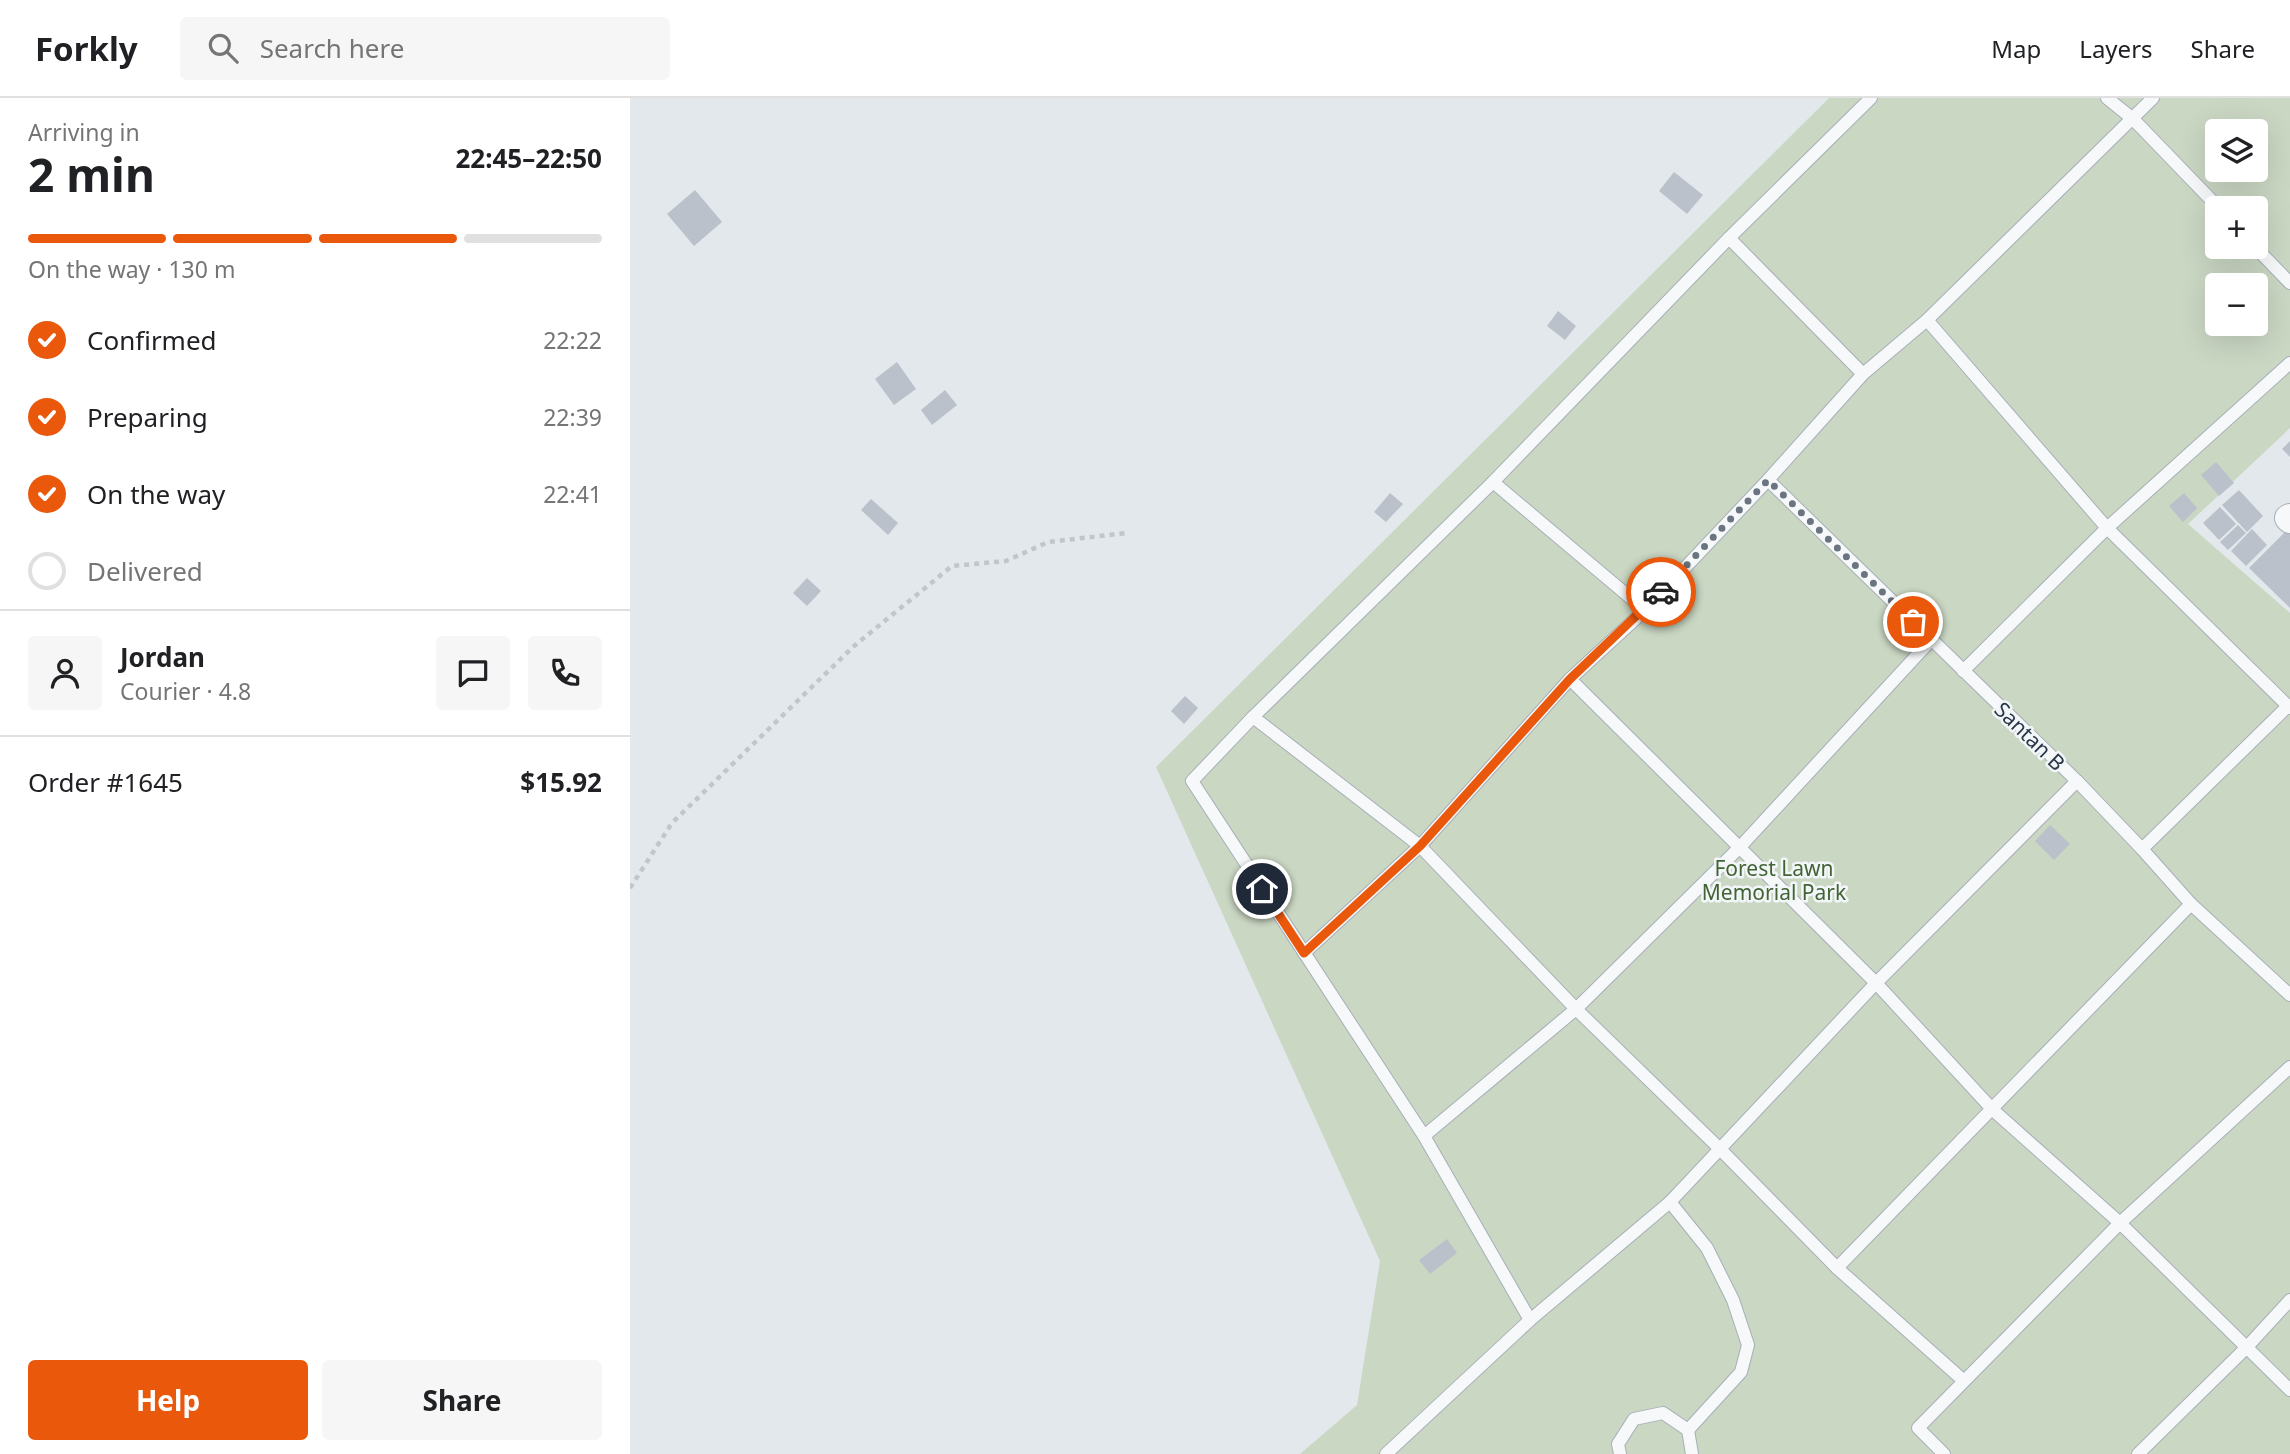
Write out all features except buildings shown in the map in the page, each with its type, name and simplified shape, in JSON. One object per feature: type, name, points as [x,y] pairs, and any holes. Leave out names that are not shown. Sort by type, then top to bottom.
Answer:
[{"type":"lane","points":[[1530,1320],[1423,1136],[1192,781],[1253,717],[1493,482],[1729,238],[1871,98]]},
{"type":"lane","points":[[2107,98],[2133,119],[2207,196]]},
{"type":"lane","points":[[1304,953],[1420,846],[1570,679],[1645,610],[1768,480],[1863,374],[1927,320],[2153,98]]},
{"type":"lane","points":[[1729,238],[1863,374]]},
{"type":"lane","points":[[2267,259],[2290,283]]},
{"type":"lane","points":[[1927,320],[2108,527],[2289,707],[2142,849]]},
{"type":"lane","points":[[1963,671],[2108,527],[2290,363]]},
{"type":"lane","name":"Santan B","points":[[1768,480],[2077,781],[2191,904],[2290,995]]},
{"type":"lane","points":[[1493,482],[1645,610]]},
{"type":"lane","points":[[1423,1136],[1576,1009],[1740,847],[1931,640]]},
{"type":"lane","points":[[1570,679],[1876,983],[1993,1110],[2120,1223],[2290,1390]]},
{"type":"lane","points":[[1253,717],[1420,846],[1576,1009],[1838,1268],[1964,1381]]},
{"type":"lane","points":[[1386,1454],[1530,1320],[1670,1202],[1876,983],[2077,781]]},
{"type":"lane","points":[[1838,1268],[2191,904]]},
{"type":"lane","points":[[1944,1454],[1918,1428],[2120,1223],[2290,1067]]},
{"type":"lane","points":[[1670,1202],[1707,1248],[1733,1300],[1748,1345],[1741,1372],[1688,1430]]},
{"type":"lane","points":[[2138,1454],[2246,1348],[2290,1300]]},
{"type":"lane","points":[[1620,1454],[1618,1444],[1634,1419],[1663,1413],[1688,1430],[1692,1454]]},
{"type":"path","points":[[630,888],[672,823],[854,646],[952,566],[1006,561],[1048,542],[1126,533]]},
{"type":"green space","name":"Forest Lawn Memorial Park","points":[[1829,98],[2290,98],[2290,428],[2188,524],[2290,613],[2290,1454],[1300,1454],[1357,1405],[1380,1261],[1156,767]]},
{"type":"way so far","points":[[1661,592],[1768,480],[1913,622]]},
{"type":"route","points":[[1262,889],[1304,953],[1420,846],[1570,679],[1661,592]]}]
